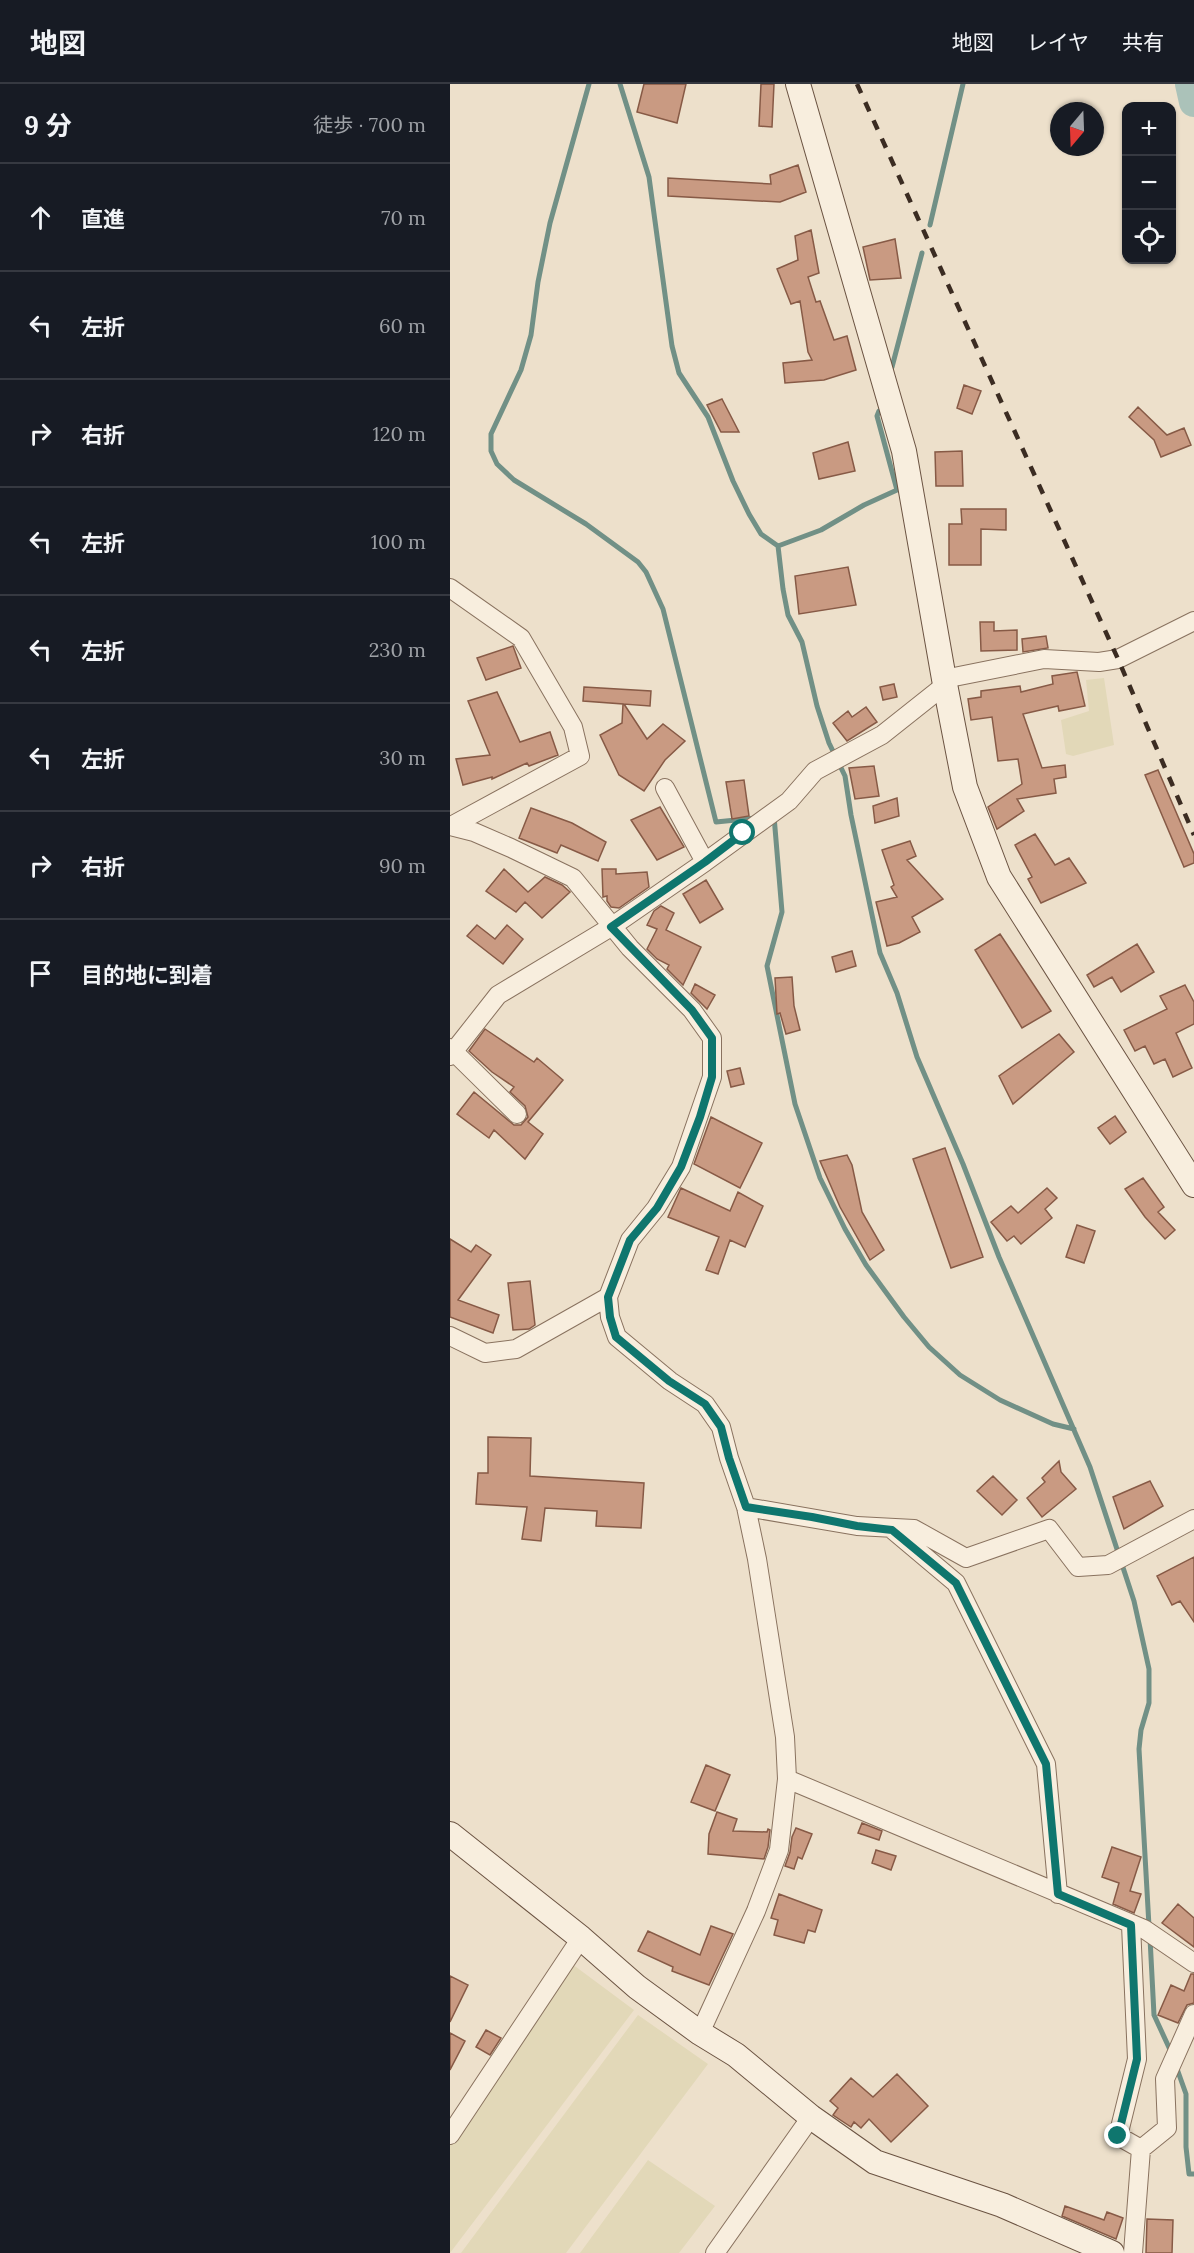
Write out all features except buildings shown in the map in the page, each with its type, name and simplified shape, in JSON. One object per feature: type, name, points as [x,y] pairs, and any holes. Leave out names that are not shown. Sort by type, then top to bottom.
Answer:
[{"type":"street","points":[[798,84],[904,451],[944,682],[965,787],[999,877],[1194,1185]]},
{"type":"street","points":[[450,588],[521,638],[573,728],[580,756],[450,826]]},
{"type":"street","points":[[518,1114],[451,1052],[498,995],[611,927],[705,862],[789,801],[816,771],[882,735],[944,682],[1044,658],[1099,662],[1118,659],[1194,621]]},
{"type":"street","points":[[665,788],[705,862]]},
{"type":"street","points":[[450,826],[493,840],[573,878],[611,927],[692,1010],[712,1038],[712,1077],[681,1167],[657,1208],[630,1240],[608,1297],[610,1317],[616,1337],[669,1381],[705,1404],[721,1427],[746,1507],[757,1559],[785,1737],[787,1779],[779,1850],[756,1911],[700,2033]]},
{"type":"street","points":[[450,1336],[485,1353],[516,1349],[608,1297]]},
{"type":"street","points":[[746,1507],[857,1526],[914,1530],[966,1558],[1049,1529],[1078,1567],[1110,1564],[1194,1519]]},
{"type":"street","points":[[892,1530],[956,1583],[1046,1764],[1058,1894]]},
{"type":"street","points":[[787,1779],[1138,1927],[1194,1963]]},
{"type":"street","points":[[450,1834],[581,1938],[637,1987],[700,2033],[736,2055],[811,2117],[876,2162],[1002,2205],[1112,2253]]},
{"type":"street","points":[[1138,1927],[1137,2059],[1118,2136],[1141,2149]]},
{"type":"street","points":[[450,2135],[581,1938]]},
{"type":"street","points":[[1133,2253],[1141,2149],[1167,2128],[1165,2079],[1194,2014]]},
{"type":"street","points":[[715,2253],[811,2117]]},
{"type":"shaded area","points":[[1104,678],[1114,745],[1073,756],[1066,754],[1061,720],[1089,711],[1086,680]]},
{"type":"shaded area","points":[[568,1961],[634,2010],[450,2253],[450,2143]]},
{"type":"shaded area","points":[[638,2015],[708,2064],[566,2253],[461,2253]]},
{"type":"shaded area","points":[[648,2160],[715,2206],[679,2253],[580,2253]]},
{"type":"waterway","points":[[589,84],[550,223],[538,282],[531,335],[521,370],[491,434],[491,451],[497,464],[514,480],[586,524],[638,562],[646,572],[663,609],[716,822],[756,818]]},
{"type":"waterway","points":[[620,84],[649,177],[672,346],[679,373],[708,417],[733,481],[749,514],[761,534],[778,546],[788,615],[802,642],[817,706],[829,743],[845,776],[880,953],[897,993],[917,1057],[963,1164],[999,1257],[1090,1467],[1134,1601],[1149,1669],[1149,1703],[1141,1730],[1139,1749],[1149,1926]]},
{"type":"waterway","points":[[930,225],[963,84]]},
{"type":"waterway","points":[[1190,84],[1194,102]]},
{"type":"waterway","points":[[892,367],[922,253]]},
{"type":"waterway","points":[[778,546],[821,530],[864,505],[897,490],[877,416],[879,411]]},
{"type":"waterway","points":[[774,816],[782,912],[767,966],[795,1104],[820,1178],[866,1265],[929,1347],[960,1375],[1000,1400],[1053,1424],[1074,1429]]},
{"type":"waterway","points":[[1150,1938],[1154,2015],[1172,2054]]},
{"type":"waterway","points":[[1176,2066],[1186,2094],[1186,2147],[1189,2174],[1194,2174]]},
{"type":"railway","points":[[857,84],[1118,659],[1194,835]]},
{"type":"route","points":[[743,833],[611,927],[692,1010],[712,1038],[712,1077],[681,1167],[657,1208],[630,1240],[608,1297],[610,1317],[616,1337],[669,1381],[705,1404],[721,1427],[746,1507],[892,1530],[956,1583],[1046,1764],[1058,1894],[1131,1925],[1137,2059],[1118,2136]]}]
